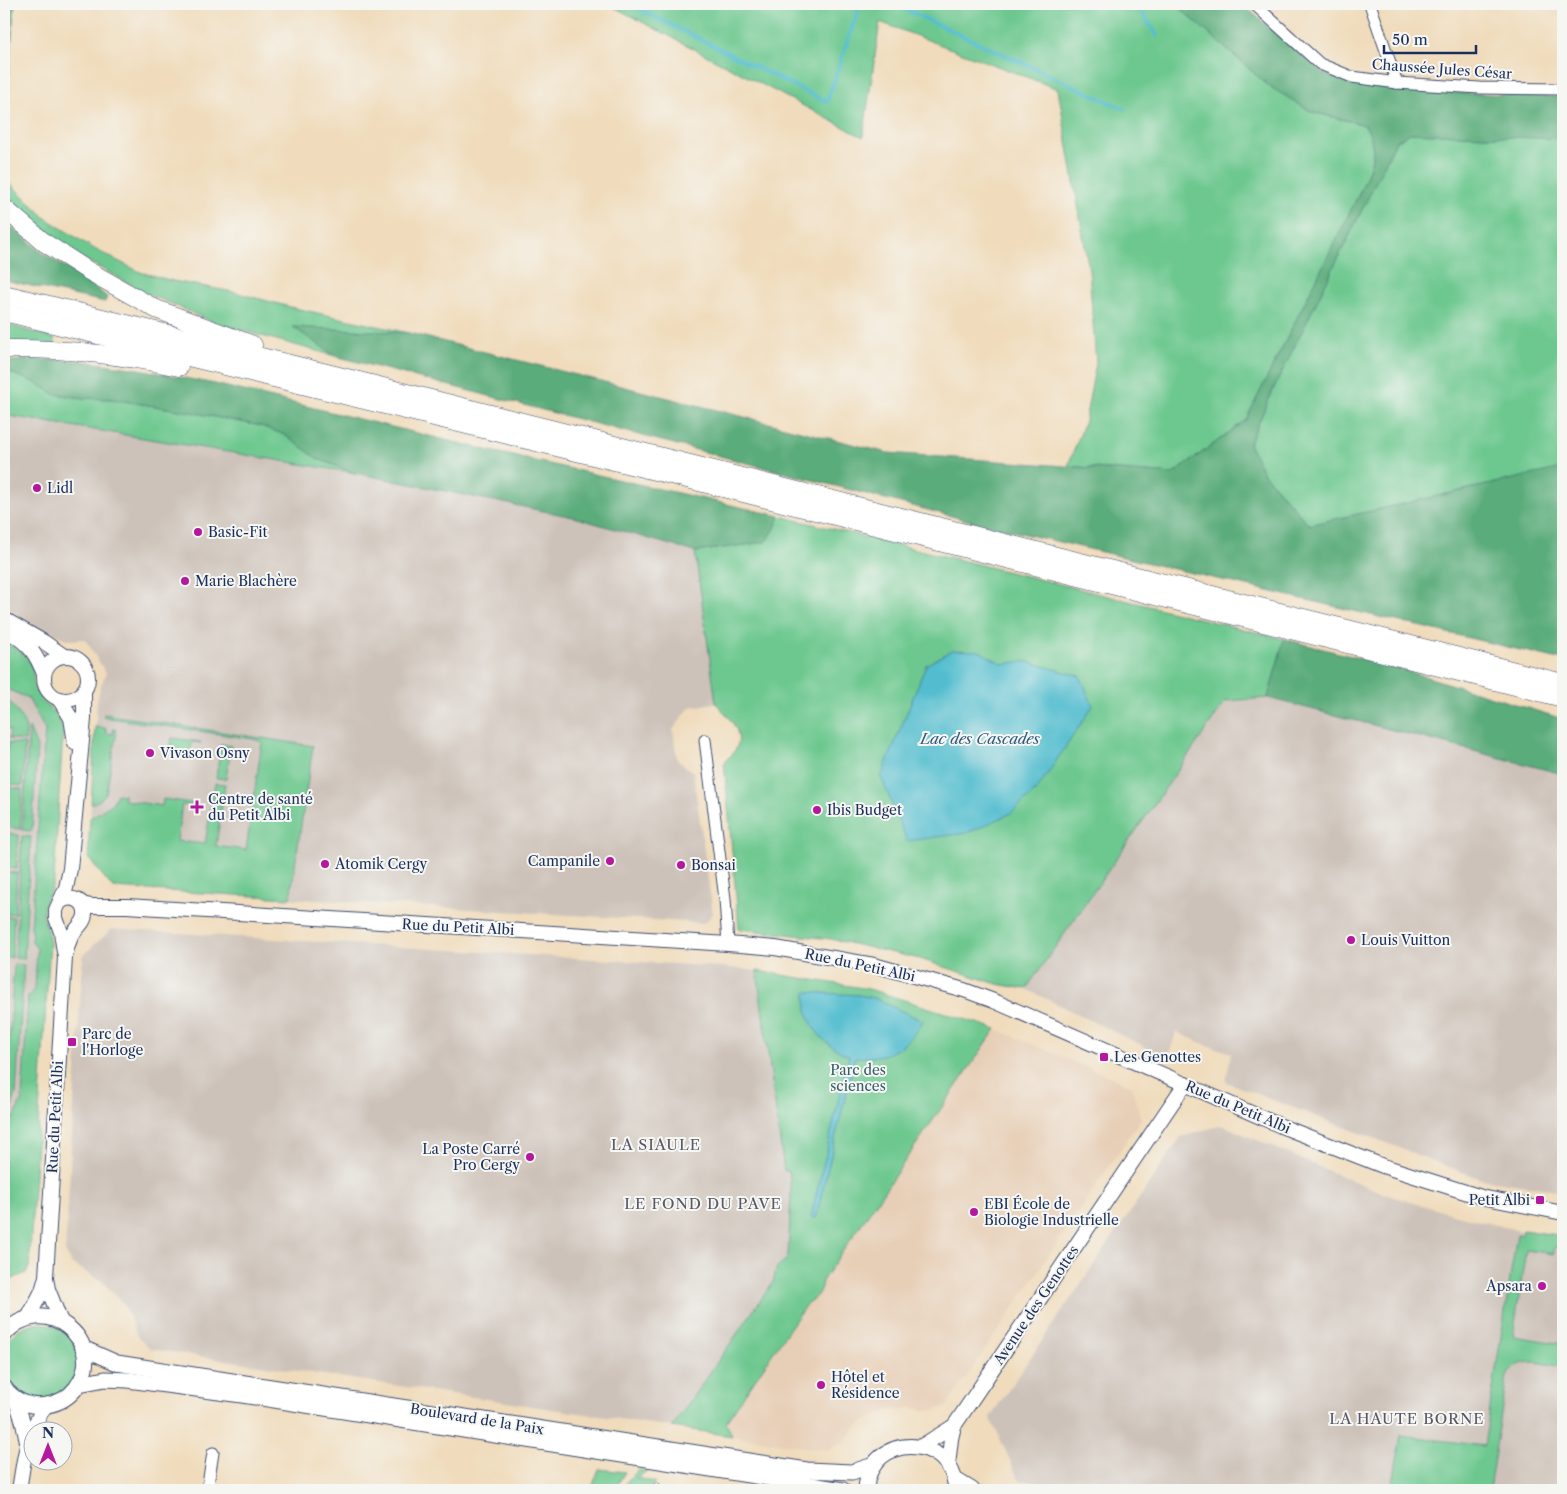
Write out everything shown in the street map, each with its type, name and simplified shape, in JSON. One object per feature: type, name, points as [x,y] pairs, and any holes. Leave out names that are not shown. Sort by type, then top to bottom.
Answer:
[{"type":"highway","points":[[4,208],[45,244],[156,309],[331,374]]},
{"type":"highway","points":[[4,294],[1563,682]]},
{"type":"highway","points":[[4,312],[683,478],[1563,698]]},
{"type":"highway","points":[[4,349],[35,348],[84,352],[159,363],[241,380],[267,377]]},
{"type":"highway","points":[[1480,662],[1531,666],[1563,671]]},
{"type":"highway","points":[[1467,674],[1522,697],[1563,708]]},
{"type":"main road","points":[[4,1335],[15,1324],[28,1318],[45,1316],[61,1322],[75,1333],[83,1348],[85,1367],[79,1384],[65,1398],[46,1406],[28,1404],[15,1398],[4,1387]]},
{"type":"main road","name":"Boulevard de la Paix","points":[[83,1348],[116,1363],[807,1470],[852,1472],[874,1465]]},
{"type":"main road","name":"Boulevard de la Paix","points":[[79,1384],[116,1378],[214,1391],[843,1490]]},
{"type":"main road","points":[[866,1490],[867,1480],[874,1465],[883,1455],[907,1446],[920,1447],[933,1452],[953,1478],[972,1490]]},
{"type":"street","name":"Chaussée Jules César","points":[[1254,4],[1320,64],[1352,77],[1397,83],[1480,88],[1563,89]]},
{"type":"street","points":[[1370,4],[1397,83]]},
{"type":"street","points":[[4,620],[44,642],[64,656],[77,659],[86,668],[88,680],[84,690],[84,719],[70,869],[68,882],[55,914],[58,922],[68,928],[82,923],[85,911],[71,882],[70,869]]},
{"type":"street","points":[[4,629],[31,648],[44,674],[44,682],[47,689],[59,699],[67,710],[73,724],[78,774]]},
{"type":"street","points":[[44,674],[51,662],[64,656]]},
{"type":"street","points":[[59,699],[71,699],[78,696],[84,690]]},
{"type":"street","points":[[705,740],[725,900],[728,944]]},
{"type":"street","points":[[60,902],[69,898],[79,902]]},
{"type":"street","name":"Rue du Petit Albi","points":[[79,902],[91,906],[728,944],[775,948],[857,962],[918,976],[994,1001],[1281,1126],[1405,1174],[1481,1198],[1563,1213]]},
{"type":"street","name":"Rue du Petit Albi","points":[[28,1318],[42,1291],[46,1277],[65,957],[71,936],[82,923],[103,910],[115,906]]},
{"type":"street","name":"Rue du Petit Albi","points":[[58,922],[65,957]]},
{"type":"street","name":"Avenue des Genottes","points":[[953,1478],[951,1439],[954,1426],[1185,1084]]},
{"type":"street","name":"Rue du Petit Albi","points":[[46,1277],[48,1289],[61,1322]]},
{"type":"street","points":[[15,1398],[23,1422]]},
{"type":"street","points":[[35,1422],[46,1406]]},
{"type":"street","name":"Avenue des Genottes","points":[[920,1447],[954,1426]]},
{"type":"street","points":[[207,1490],[213,1453]]},
{"type":"street","points":[[19,1490],[22,1472]]},
{"type":"shaded area","points":[[4,415],[355,473],[573,517],[695,552],[716,703],[690,707],[673,730],[677,760],[693,772],[713,914],[704,923],[113,888],[88,858],[97,702],[106,673],[85,639],[68,640],[32,624],[4,606]]},
{"type":"shaded area","points":[[4,652],[53,714],[37,882],[42,942],[4,1263]]},
{"type":"shaded area","points":[[1268,698],[1563,774],[1563,1191],[1481,1179],[1226,1082],[1231,1053],[1176,1032],[1168,1058],[1026,989],[1226,701]]},
{"type":"shaded area","points":[[112,929],[722,967],[757,971],[784,1170],[789,1171],[791,1192],[788,1258],[777,1267],[773,1282],[672,1427],[151,1349],[138,1338],[125,1306],[103,1282],[72,1264],[65,1251],[83,955]]},
{"type":"shaded area","name":"EBI École de Biologie Industrielle","points":[[996,1029],[1132,1086],[1141,1119],[947,1406],[932,1411],[911,1408],[888,1411],[870,1418],[855,1428],[843,1443],[826,1450],[732,1436],[726,1422],[808,1303],[820,1292],[822,1281]]},
{"type":"shaded area","points":[[1222,1125],[1388,1195],[1452,1214],[1517,1230],[1563,1236],[1563,1490],[1090,1490],[1019,1480],[990,1417],[1181,1137]]},
{"type":"green space","points":[[4,4],[15,4],[4,126]]},
{"type":"green space","points":[[608,4],[1175,4],[1269,86],[1312,112],[1365,125],[1372,143],[1372,159],[1360,192],[1246,420],[1173,474],[1068,466],[1085,421],[1096,363],[1089,270],[1058,89],[880,22],[863,137]]},
{"type":"green space","points":[[1175,4],[1242,4],[1324,74],[1358,84],[1412,91],[1563,97],[1563,139],[1410,133],[1396,141],[1271,394],[1249,444],[1264,474],[1309,525],[1562,468],[1563,660],[978,523],[335,356],[293,327],[409,333],[888,453],[1173,474],[1246,420],[1360,192],[1370,167],[1373,151],[1370,134],[1365,125],[1312,112],[1269,86]]},
{"type":"green space","points":[[1410,133],[1563,139],[1563,468],[1309,525],[1264,474],[1249,444],[1271,394],[1396,141]]},
{"type":"green space","points":[[4,178],[47,219],[96,250],[140,272],[409,333],[294,327],[335,356],[218,324],[146,293],[82,258],[33,222],[4,194]]},
{"type":"green space","points":[[4,221],[44,254],[85,279],[107,297],[105,302],[4,280]]},
{"type":"green space","points":[[4,324],[54,338],[55,345],[4,343]]},
{"type":"green space","points":[[33,359],[82,361],[139,369],[215,384],[487,450],[780,516],[774,530],[765,542],[695,552],[573,517],[355,473],[318,459],[285,435],[261,426],[111,399],[55,394],[34,382],[6,371],[4,368],[4,362]]},
{"type":"green space","points":[[4,368],[6,371],[34,382],[55,394],[111,399],[261,426],[285,435],[318,459],[355,473],[4,415]]},
{"type":"green space","points":[[780,516],[1284,639],[1268,698],[1226,701],[1026,989],[997,984],[920,959],[831,939],[739,929],[724,762],[732,754],[739,739],[734,725],[716,703],[695,552],[765,542],[774,530]]},
{"type":"green space","points":[[1284,639],[1398,668],[1563,719],[1563,774],[1268,698]]},
{"type":"green space","points":[[4,643],[17,649],[28,659],[32,668],[36,692],[60,720],[63,733],[54,879],[43,911],[50,943],[29,1267],[26,1273],[4,1283],[4,1125],[14,1118],[22,1099],[28,997],[35,988],[37,949],[32,941],[31,927],[45,730],[28,698],[4,688]]},
{"type":"green space","points":[[4,698],[14,707],[23,721],[26,730],[25,741],[9,739],[10,730],[4,729]]},
{"type":"green space","points":[[104,714],[313,746],[290,898],[113,888],[88,858],[90,818],[112,804],[117,794],[124,795],[124,800],[162,806],[163,799],[192,803],[191,806],[182,805],[177,841],[205,844],[215,783],[225,784],[216,846],[246,850],[262,742],[253,739],[103,717]]},
{"type":"green space","points":[[95,727],[106,728],[106,733],[113,734],[113,729],[115,729],[116,736],[106,793],[100,800],[91,804]]},
{"type":"green space","points":[[29,728],[37,747],[32,831],[22,830]]},
{"type":"green space","points":[[172,738],[201,743],[192,742],[190,752],[170,749]]},
{"type":"green space","points":[[8,743],[25,744],[22,786],[4,783]]},
{"type":"green space","points":[[221,744],[231,746],[226,779],[216,778]]},
{"type":"green space","points":[[4,787],[22,789],[20,829],[4,827]]},
{"type":"green space","points":[[4,833],[19,835],[17,869],[4,868]]},
{"type":"green space","points":[[22,836],[31,837],[24,959],[15,958]]},
{"type":"green space","points":[[4,872],[17,873],[15,914],[4,913]]},
{"type":"green space","points":[[4,916],[14,917],[12,958],[4,956]]},
{"type":"green space","points":[[14,964],[24,965],[16,1093],[11,1110],[4,1118],[4,1044],[9,1045]]},
{"type":"green space","name":"Parc des sciences","points":[[757,971],[869,989],[996,1029],[822,1281],[818,1294],[807,1303],[726,1422],[732,1436],[672,1427],[773,1282],[777,1267],[788,1258],[791,1192],[789,1171],[784,1171]]},
{"type":"green space","points":[[1523,1230],[1563,1236],[1563,1248],[1555,1247],[1554,1254],[1526,1250],[1513,1336],[1563,1344],[1563,1367],[1532,1362],[1525,1363],[1513,1369],[1507,1376],[1489,1490],[1392,1490],[1401,1435],[1484,1446],[1517,1234],[1522,1235]]},
{"type":"green space","points":[[40,1323],[54,1326],[67,1334],[75,1347],[78,1361],[75,1375],[67,1388],[54,1396],[40,1399],[26,1396],[13,1388],[5,1375],[2,1361],[5,1347],[13,1334],[26,1326]]},
{"type":"green space","points":[[599,1469],[625,1472],[614,1490],[591,1490]]},
{"type":"green space","points":[[638,1470],[647,1471],[636,1478],[655,1482],[649,1490],[622,1490],[629,1479]]},
{"type":"water","name":"Lac des Cascades","points":[[952,650],[979,651],[1003,664],[1025,661],[1080,676],[1093,706],[1036,791],[1010,814],[967,833],[907,841],[881,777],[926,665]]},
{"type":"water","points":[[806,992],[859,995],[874,998],[923,1021],[910,1038],[895,1050],[877,1056],[855,1057],[816,1218],[811,1217],[849,1056],[830,1045],[816,1031],[808,1014]]},
{"type":"waterway","points":[[629,4],[827,102],[860,4]]},
{"type":"waterway","points":[[893,4],[1124,109]]},
{"type":"waterway","points":[[1134,4],[1140,9],[1157,36]]},
{"type":"place","name":"Lidl","points":[[37,488]]},
{"type":"place","name":"Basic-Fit","points":[[198,532]]},
{"type":"place","name":"Marie Blachère","points":[[185,581]]},
{"type":"place","name":"Vivason Osny","points":[[150,753]]},
{"type":"place","name":"Centre de santé du Petit Albi","points":[[197,807]]},
{"type":"place","name":"Ibis Budget","points":[[817,810]]},
{"type":"place","name":"Campanile","points":[[610,861]]},
{"type":"place","name":"Atomik Cergy","points":[[325,864]]},
{"type":"place","name":"Bonsai","points":[[681,865]]},
{"type":"place","name":"Louis Vuitton","points":[[1351,940]]},
{"type":"place","name":"Parc de l'Horloge","points":[[72,1042]]},
{"type":"place","name":"Les Genottes","points":[[1104,1057]]},
{"type":"place","name":"La Poste Carré Pro Cergy","points":[[530,1157]]},
{"type":"place","name":"Petit Albi","points":[[1540,1200]]},
{"type":"place","name":"EBI École de Biologie Industrielle","points":[[974,1212]]},
{"type":"place","name":"Apsara","points":[[1542,1286]]},
{"type":"place","name":"Hôtel et Résidence","points":[[821,1385]]},
{"type":"district","name":"LA SIAULE","points":[[656,1144]]},
{"type":"district","name":"LE FOND DU PAVE","points":[[703,1203]]},
{"type":"district","name":"LA HAUTE BORNE","points":[[1407,1418]]}]
